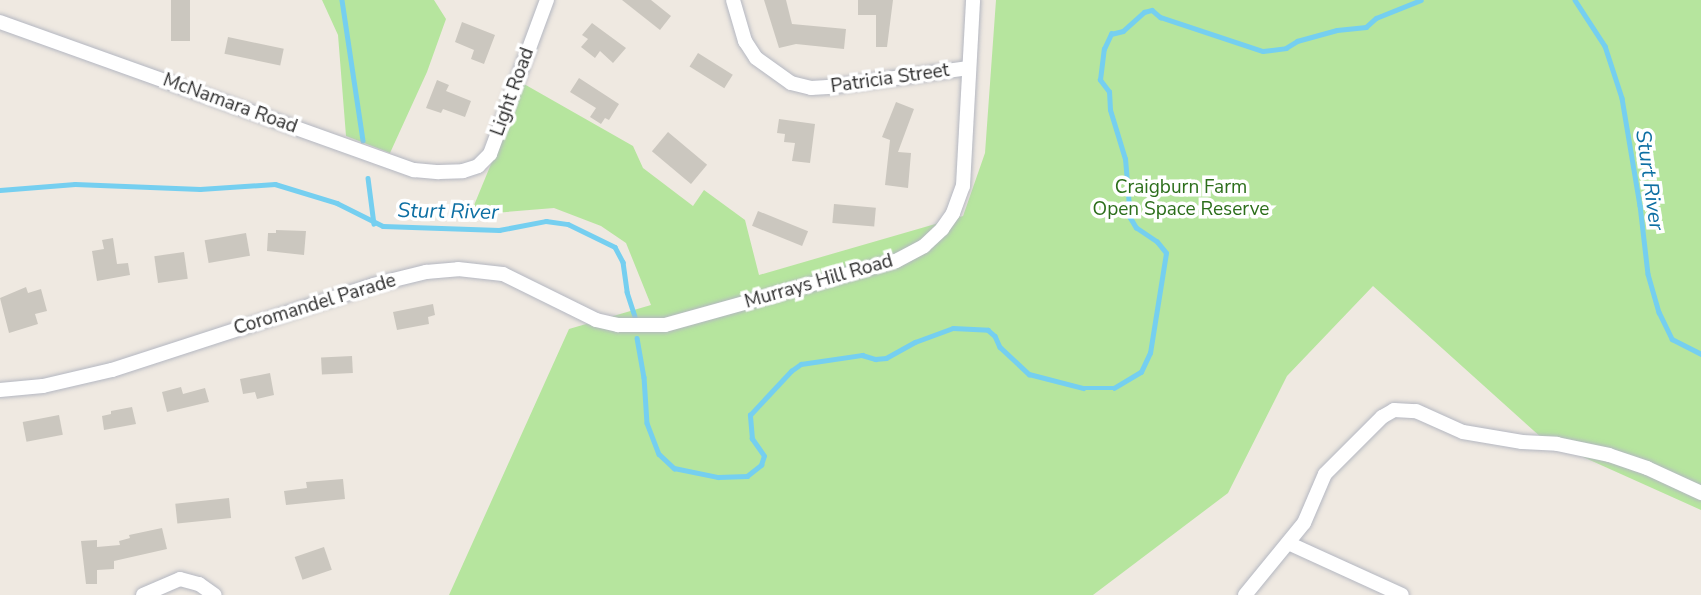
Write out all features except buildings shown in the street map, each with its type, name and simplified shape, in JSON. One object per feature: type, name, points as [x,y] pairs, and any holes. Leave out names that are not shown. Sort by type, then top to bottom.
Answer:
[{"type":"street","name":"Light Road","points":[[463,171],[478,166],[490,155],[547,0]]},
{"type":"street","name":"Patricia Street","points":[[733,0],[745,41],[756,58],[791,83],[811,88],[828,88],[970,68]]},
{"type":"street","name":"Murrays Hill Road","points":[[625,325],[661,325],[896,261],[924,246],[953,213],[963,186],[973,0]]},
{"type":"street","name":"McNamara Road","points":[[0,22],[414,170],[463,171]]},
{"type":"street","name":"Coromandel Parade","points":[[0,390],[43,386],[112,370],[373,285],[426,272],[458,269],[503,274],[596,320],[625,325]]},
{"type":"street","points":[[1244,595],[1304,523],[1325,474],[1394,410],[1416,411],[1463,432],[1522,442],[1557,444],[1609,455],[1647,468],[1701,493]]},
{"type":"street","points":[[1288,543],[1402,595]]},
{"type":"street","points":[[143,595],[180,579],[199,584],[215,595]]},
{"type":"green space","points":[[322,0],[434,0],[446,19],[427,72],[390,153],[346,136],[338,35]]},
{"type":"green space","name":"Craigburn Farm Open Space Reserve","points":[[996,0],[1701,0],[1701,510],[1543,439],[1373,286],[1287,376],[1228,493],[1093,595],[449,595],[569,329],[651,305],[626,243],[601,226],[554,208],[470,215],[524,84],[633,146],[643,168],[693,206],[704,190],[745,220],[759,275],[963,216],[985,153]]},
{"type":"waterway","points":[[342,0],[363,140]]},
{"type":"waterway","name":"Sturt River","points":[[637,338],[644,377],[647,423],[659,454],[674,468],[718,477],[747,476],[761,465],[764,456],[752,439],[750,415],[791,371],[801,364],[862,355],[875,359],[886,358],[915,342],[953,328],[988,330],[995,336],[1000,347],[1029,374],[1083,388],[1114,388],[1141,372],[1150,353],[1166,253],[1157,242],[1136,228],[1130,218],[1125,159],[1110,110],[1109,92],[1100,80],[1104,49],[1111,34],[1123,31],[1144,12],[1152,10],[1160,17],[1263,51],[1286,48],[1297,41],[1337,30],[1366,27],[1376,18],[1421,0]]},
{"type":"waterway","name":"Sturt River","points":[[1575,0],[1605,46],[1622,98],[1640,205],[1648,274],[1659,312],[1672,339],[1701,354]]},
{"type":"waterway","points":[[368,178],[374,224]]},
{"type":"waterway","name":"Sturt River","points":[[0,190],[75,184],[200,189],[275,184],[337,203],[383,226],[499,230],[546,221],[568,224],[615,247],[623,262],[627,292],[635,317]]}]
